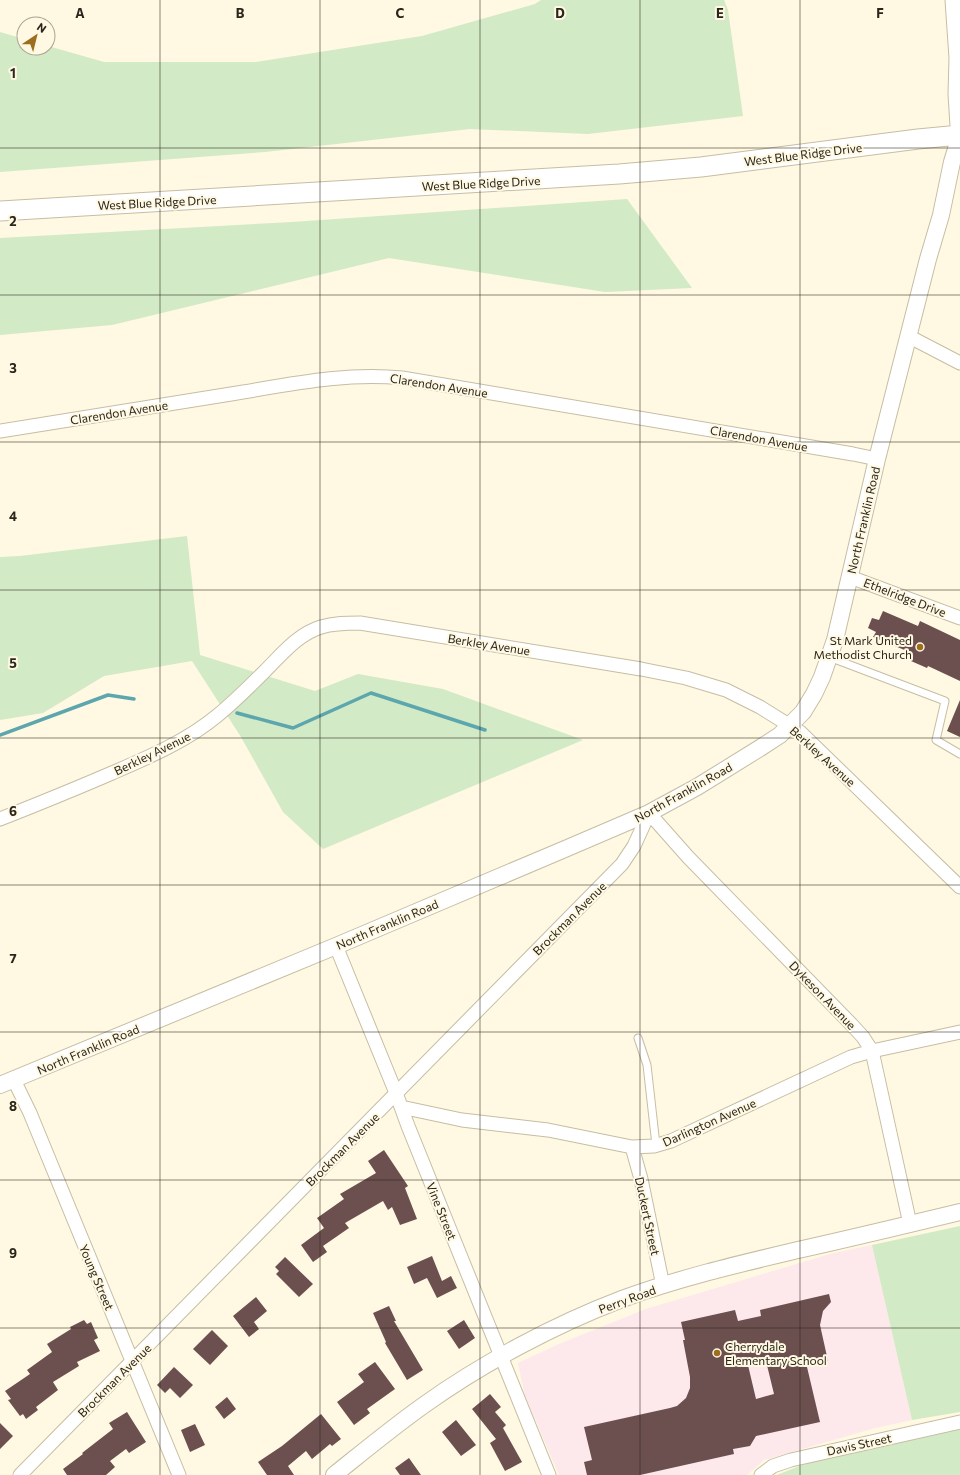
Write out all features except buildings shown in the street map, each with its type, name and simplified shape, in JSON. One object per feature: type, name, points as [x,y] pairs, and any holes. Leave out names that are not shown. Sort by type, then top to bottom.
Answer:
[{"type":"main road","points":[[955,0],[959,58],[958,94],[960,126]]},
{"type":"main road","name":"West Blue Ridge Drive","points":[[0,211],[619,174],[701,167],[918,139],[960,136]]},
{"type":"street","name":"North Franklin Road","points":[[7,1082],[565,850],[649,812],[697,787],[780,735],[803,712],[814,694],[829,657],[850,576],[877,459],[928,259],[941,215],[952,162],[960,136]]},
{"type":"street","points":[[908,336],[960,363]]},
{"type":"street","name":"Clarendon Avenue","points":[[0,431],[342,377],[379,376],[410,379],[877,459]]},
{"type":"street","name":"Ethelridge Drive","points":[[850,576],[960,618]]},
{"type":"street","name":"Berkley Avenue","points":[[0,819],[172,746],[194,733],[217,716],[237,699],[302,636],[329,624],[360,623],[547,653],[686,678],[726,690],[746,698],[800,732],[960,887]]},
{"type":"street","name":"Dykeson Avenue","points":[[649,812],[688,857],[851,1024],[863,1037],[872,1051],[910,1224]]},
{"type":"street","name":"Brockman Avenue","points":[[20,1475],[622,864],[634,846],[649,812]]},
{"type":"street","name":"Vine Street","points":[[336,946],[396,1093],[500,1357],[549,1475]]},
{"type":"street","name":"Darlington Avenue","points":[[401,1108],[462,1120],[548,1130],[632,1147],[656,1145],[671,1141],[851,1057],[960,1032]]},
{"type":"street","name":"Young Street","points":[[7,1082],[30,1113],[180,1475]]},
{"type":"street","name":"Duckert Street","points":[[632,1147],[641,1179],[663,1286]]},
{"type":"street","name":"Perry Road","points":[[334,1475],[424,1404],[482,1367],[585,1314],[622,1299],[696,1275],[741,1263],[960,1212]]},
{"type":"street","name":"Davis Street","points":[[761,1475],[773,1466],[791,1460],[960,1422]]},
{"type":"lane","points":[[829,657],[945,701],[936,740],[960,754]]},
{"type":"lane","points":[[638,1038],[647,1065],[656,1145]]},
{"type":"shaded area","name":"Cherrydale Elementary School","points":[[872,1245],[912,1420],[875,1428],[764,1460],[747,1475],[559,1475],[525,1396],[518,1363],[559,1344],[646,1309],[830,1254]]},
{"type":"green space","points":[[541,0],[724,0],[728,10],[743,116],[588,134],[470,129],[265,152],[0,172],[0,32],[16,37],[16,56],[56,56],[56,48],[104,62],[256,62],[422,36],[535,4]]},
{"type":"green space","points":[[627,199],[692,288],[605,292],[389,258],[112,325],[0,335],[0,238],[292,222]]},
{"type":"green space","points":[[187,536],[200,655],[315,691],[358,674],[443,689],[583,740],[323,849],[283,812],[241,737],[192,661],[104,676],[43,713],[0,720],[0,557],[20,556]]},
{"type":"green space","points":[[960,1226],[960,1412],[912,1420],[872,1245]]},
{"type":"green space","points":[[960,1426],[960,1475],[777,1475],[821,1459],[890,1441]]},
{"type":"waterway","points":[[237,713],[293,728],[371,693],[485,730]]},
{"type":"waterway","points":[[0,735],[108,695],[134,699]]},
{"type":"place","name":"St Mark United Methodist Church","points":[[920,647]]},
{"type":"place","name":"Cherrydale Elementary School","points":[[717,1353]]}]
